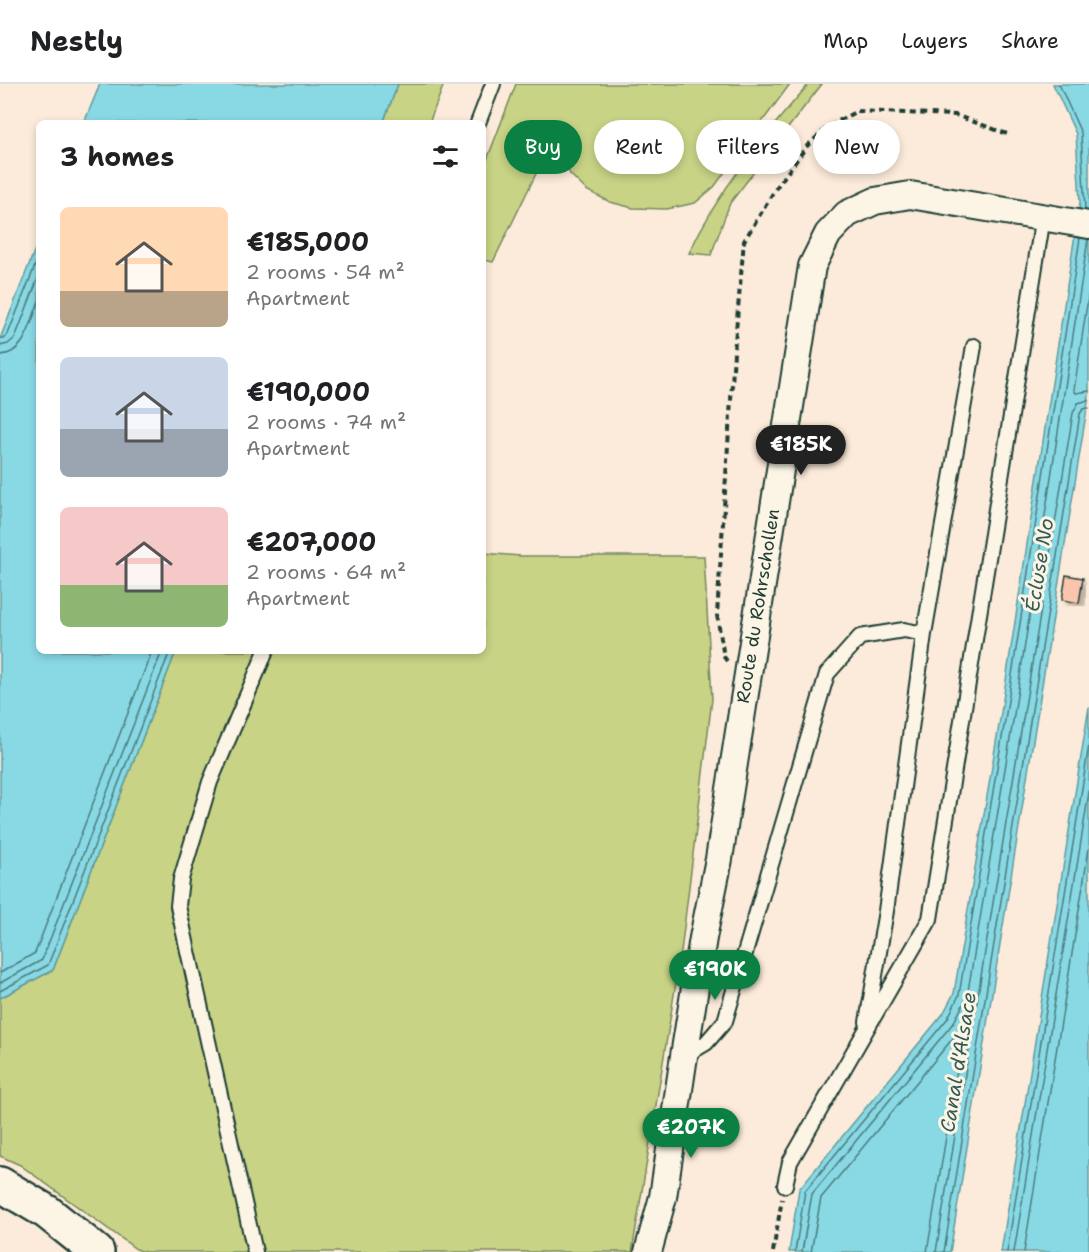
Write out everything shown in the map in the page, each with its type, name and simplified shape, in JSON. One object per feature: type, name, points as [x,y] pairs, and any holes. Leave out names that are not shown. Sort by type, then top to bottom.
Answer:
[{"type":"street","name":"Route du Rohrschollen","points":[[648,1252],[663,1197],[684,1056],[719,859],[812,266],[828,234],[847,213],[875,201],[909,195],[1082,224]]},
{"type":"street","points":[[0,1184],[47,1212],[97,1252]]},
{"type":"lane","points":[[479,120],[493,84]]},
{"type":"lane","points":[[785,1185],[790,1162],[930,919],[1043,217]]},
{"type":"lane","points":[[865,1033],[886,912],[924,634],[974,346]]},
{"type":"lane","points":[[684,1056],[706,1043],[725,1021],[827,674],[860,637],[904,630],[924,634]]},
{"type":"lane","points":[[255,1252],[178,906],[181,879],[210,782],[265,654]]},
{"type":"path","points":[[773,1252],[785,1185]]},
{"type":"green space","points":[[398,84],[444,84],[430,120],[384,120]]},
{"type":"green space","points":[[516,84],[790,84],[763,120],[696,120],[696,174],[724,174],[714,187],[695,203],[667,209],[633,208],[610,202],[586,190],[570,174],[582,174],[582,120],[504,120],[504,174],[536,174],[493,262],[486,261],[486,162]]},
{"type":"green space","points":[[809,84],[822,84],[794,120],[779,120]]},
{"type":"green space","points":[[736,174],[752,174],[730,203],[711,255],[689,253],[714,207]]},
{"type":"green space","points":[[486,553],[521,556],[704,556],[712,699],[681,952],[632,1252],[145,1252],[136,1249],[20,1165],[0,1156],[0,998],[53,970],[175,654],[486,654]]},
{"type":"water","points":[[100,84],[398,84],[384,120],[85,120]]},
{"type":"water","points":[[1053,84],[1089,84],[1089,396],[950,1252],[789,1252],[799,1189],[943,1014],[954,993],[1000,719],[1080,202],[1076,134]]},
{"type":"water","points":[[36,247],[36,654],[175,654],[53,970],[0,998],[0,339]]},
{"type":"water","points":[[1089,707],[1089,1252],[1001,1252]]},
{"type":"building","points":[[1066,575],[1083,578],[1079,603],[1062,600]]},
{"type":"water label","name":"Écluse No","points":[[1039,565]]},
{"type":"water label","name":"Canal d'Alsace","points":[[958,1062]]}]
